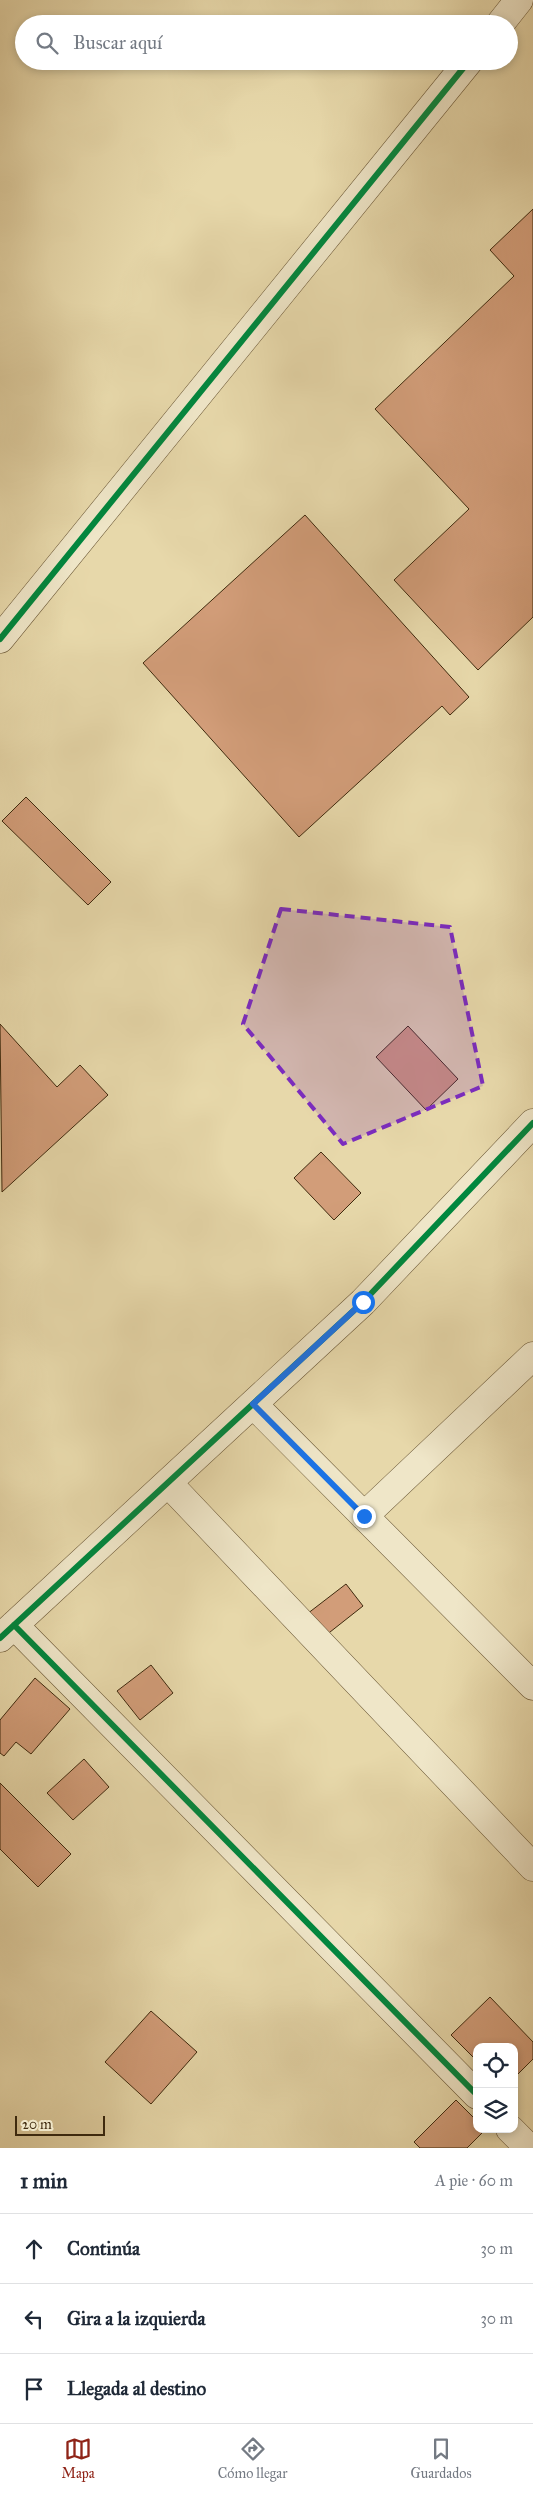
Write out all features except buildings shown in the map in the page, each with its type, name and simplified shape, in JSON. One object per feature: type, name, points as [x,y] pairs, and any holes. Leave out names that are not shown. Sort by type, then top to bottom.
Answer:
[{"type":"street","points":[[507,15],[519,0]]},
{"type":"street","points":[[0,639],[462,70]]},
{"type":"street","points":[[473,2091],[7,1632],[363,1302],[533,1123]]},
{"type":"street","points":[[364,1516],[533,1356]]},
{"type":"street","points":[[253,1404],[533,1686]]},
{"type":"street","points":[[168,1483],[533,1867]]},
{"type":"street","points":[[514,2133],[529,2148]]},
{"type":"highlighted area","points":[[281,909],[450,927],[483,1086],[343,1144],[243,1024]]},
{"type":"cycle path","points":[[0,639],[462,70]]},
{"type":"cycle path","points":[[0,1638],[363,1302],[533,1123]]},
{"type":"cycle path","points":[[14,1625],[473,2091]]},
{"type":"route","points":[[363,1302],[253,1404],[364,1516]]}]
